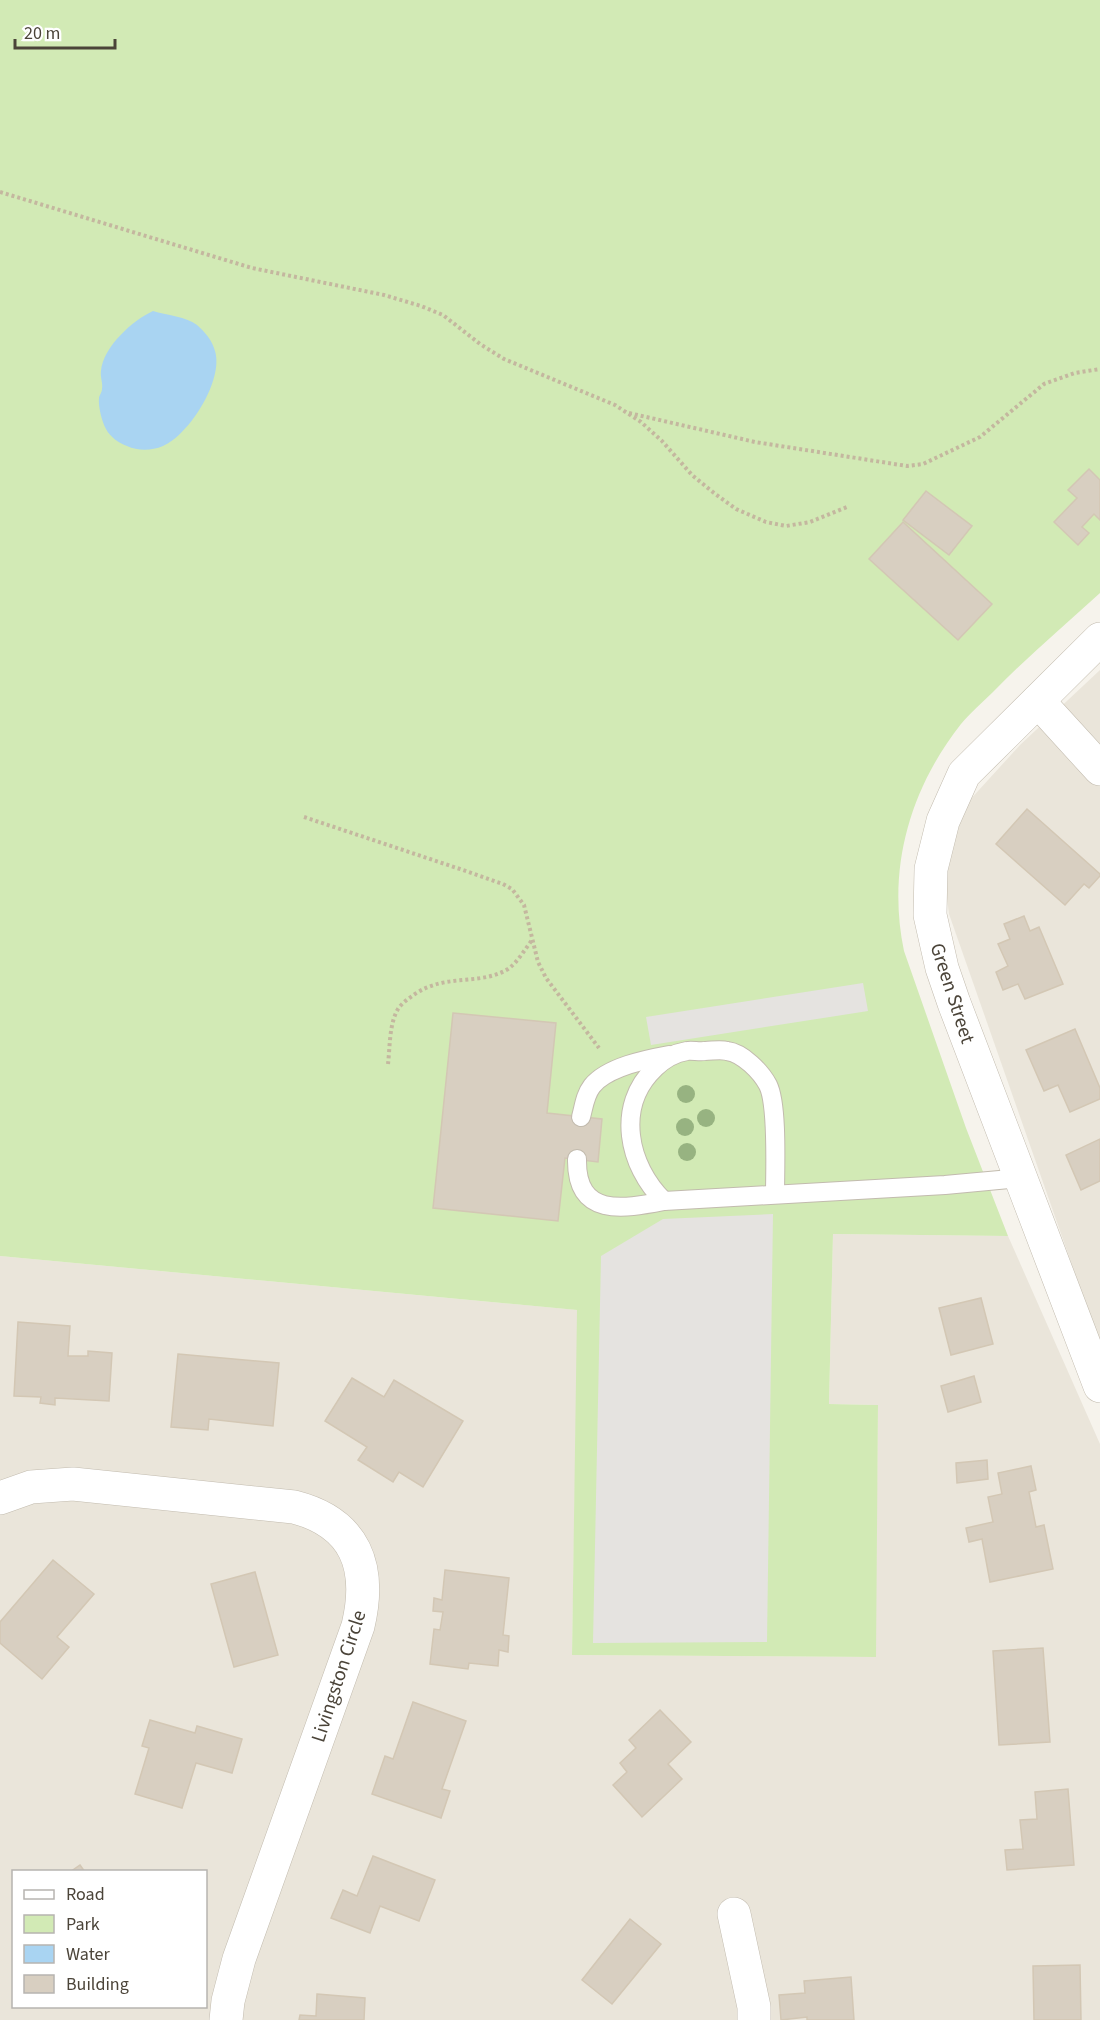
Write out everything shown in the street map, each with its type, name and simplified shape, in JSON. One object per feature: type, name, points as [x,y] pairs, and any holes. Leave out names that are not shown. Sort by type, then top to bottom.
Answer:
[{"type":"street","name":"Green Street","points":[[1100,639],[964,774],[942,821],[930,869],[929,890],[930,915],[942,968],[1100,1386]]},
{"type":"street","points":[[1038,701],[1100,769]]},
{"type":"street","name":"Livingston Circle","points":[[0,1498],[31,1487],[74,1484],[294,1507],[322,1516],[333,1524],[343,1533],[357,1557],[364,1585],[358,1626],[243,1949],[228,2001],[226,2020]]},
{"type":"street","points":[[734,1914],[754,2007],[754,2020]]},
{"type":"lane","points":[[581,1117],[585,1099],[593,1085],[616,1070],[651,1058],[686,1051],[730,1051],[746,1060],[768,1085],[773,1113],[775,1194]]},
{"type":"lane","points":[[664,1201],[652,1190],[637,1161],[630,1136],[632,1104],[646,1076],[671,1056],[686,1051]]},
{"type":"lane","points":[[577,1159],[579,1180],[584,1191],[599,1204],[611,1208],[664,1201],[945,1185],[1020,1178]]},
{"type":"path","points":[[0,192],[252,268],[344,286],[421,306],[443,315],[480,344],[504,359],[615,405],[662,441],[692,475],[736,508],[766,522],[786,526],[810,522],[847,507]]},
{"type":"path","points":[[627,413],[755,442],[907,466],[923,464],[980,436],[1044,384],[1075,373],[1100,369]]},
{"type":"path","points":[[304,817],[503,884],[519,896],[524,905],[538,962],[546,978],[616,1070]]},
{"type":"path","points":[[388,1064],[393,1021],[406,1000],[426,987],[452,980],[488,977],[507,969],[514,964],[532,940]]},
{"type":"shaded area","points":[[1100,670],[1100,1345],[949,914],[943,865],[968,802],[1020,745]]},
{"type":"shaded area","points":[[863,983],[868,1011],[651,1045],[646,1017]]},
{"type":"shaded area","points":[[773,1214],[767,1642],[593,1643],[601,1256],[663,1219]]},
{"type":"shaded area","points":[[833,1234],[1008,1236],[1100,1444],[1100,2020],[0,2020],[0,1256],[578,1310],[572,1655],[875,1657],[878,1405],[829,1404]]},
{"type":"green space","points":[[0,0],[1100,0],[1100,593],[972,712],[943,749],[916,803],[901,861],[898,891],[899,921],[904,951],[966,1128],[1008,1236],[833,1234],[829,1404],[878,1405],[876,1657],[572,1655],[577,1310],[0,1256]]},
{"type":"water","points":[[153,311],[182,318],[197,325],[212,343],[216,363],[209,391],[193,419],[183,431],[163,446],[140,450],[118,441],[106,429],[99,405],[102,391],[101,371],[107,353],[120,335]]},
{"type":"building","points":[[1089,469],[1100,480],[1100,520],[1094,514],[1082,527],[1089,533],[1078,545],[1054,522],[1077,498],[1068,490]]},
{"type":"building","points":[[926,491],[972,526],[949,555],[903,520]]},
{"type":"building","points":[[903,522],[992,604],[958,640],[869,559]]},
{"type":"building","points":[[1027,809],[1100,874],[1089,888],[1084,884],[1065,905],[996,844]]},
{"type":"building","points":[[1024,916],[1030,931],[1039,927],[1063,984],[1025,999],[1018,984],[1003,990],[996,972],[1008,966],[998,944],[1010,939],[1004,924]]},
{"type":"building","points":[[453,1013],[556,1023],[547,1113],[602,1119],[598,1162],[565,1158],[558,1221],[433,1208]]},
{"type":"building","points":[[1075,1029],[1100,1088],[1100,1099],[1070,1112],[1058,1085],[1044,1091],[1026,1050]]},
{"type":"building","points":[[1100,1139],[1100,1181],[1081,1190],[1066,1155]]},
{"type":"building","points":[[981,1298],[993,1344],[951,1355],[939,1308]]},
{"type":"building","points":[[18,1322],[70,1326],[68,1356],[88,1356],[88,1351],[112,1353],[109,1401],[55,1398],[55,1405],[40,1403],[41,1397],[14,1396]]},
{"type":"building","points":[[178,1354],[279,1363],[273,1426],[209,1419],[208,1430],[171,1427]]},
{"type":"building","points":[[974,1376],[981,1402],[948,1412],[941,1386]]},
{"type":"building","points":[[352,1378],[384,1397],[394,1380],[463,1421],[423,1487],[399,1472],[393,1482],[358,1460],[367,1447],[325,1421]]},
{"type":"building","points":[[987,1460],[988,1479],[957,1483],[956,1463]]},
{"type":"building","points":[[1031,1466],[1036,1490],[1029,1492],[1036,1527],[1044,1525],[1053,1569],[990,1582],[982,1539],[969,1542],[966,1528],[993,1522],[988,1497],[1002,1494],[998,1473]]},
{"type":"building","points":[[53,1560],[94,1594],[57,1637],[69,1647],[42,1679],[0,1643],[0,1622]]},
{"type":"building","points":[[445,1570],[509,1578],[503,1635],[509,1636],[508,1652],[499,1650],[498,1666],[469,1663],[468,1669],[430,1664],[434,1629],[440,1630],[443,1612],[433,1611],[434,1598],[442,1600]]},
{"type":"building","points":[[255,1572],[278,1655],[234,1667],[211,1584]]},
{"type":"building","points":[[1043,1648],[1050,1742],[999,1745],[993,1651]]},
{"type":"building","points":[[413,1702],[466,1721],[442,1789],[450,1791],[441,1818],[372,1794],[385,1756],[393,1759]]},
{"type":"building","points":[[660,1710],[691,1742],[668,1764],[682,1779],[642,1817],[613,1785],[627,1772],[620,1763],[636,1748],[629,1740]]},
{"type":"building","points":[[150,1720],[195,1733],[197,1726],[242,1739],[232,1773],[196,1763],[182,1808],[135,1794],[149,1748],[142,1746]]},
{"type":"building","points":[[1068,1789],[1074,1865],[1007,1870],[1005,1850],[1023,1849],[1020,1820],[1037,1819],[1035,1792]]},
{"type":"building","points":[[373,1856],[435,1880],[419,1921],[380,1906],[370,1933],[331,1918],[343,1890],[357,1896]]},
{"type":"building","points":[[80,1865],[84,1870],[73,1870]]},
{"type":"building","points":[[630,1919],[661,1944],[612,2004],[582,1980]]},
{"type":"building","points":[[1080,1965],[1081,2020],[1034,2020],[1033,1966]]},
{"type":"building","points":[[851,1977],[854,2020],[807,2020],[807,2017],[781,2020],[779,1995],[805,1993],[804,1981]]},
{"type":"building","points":[[317,1994],[365,1998],[364,2020],[299,2020],[300,2015],[316,2016]]}]
